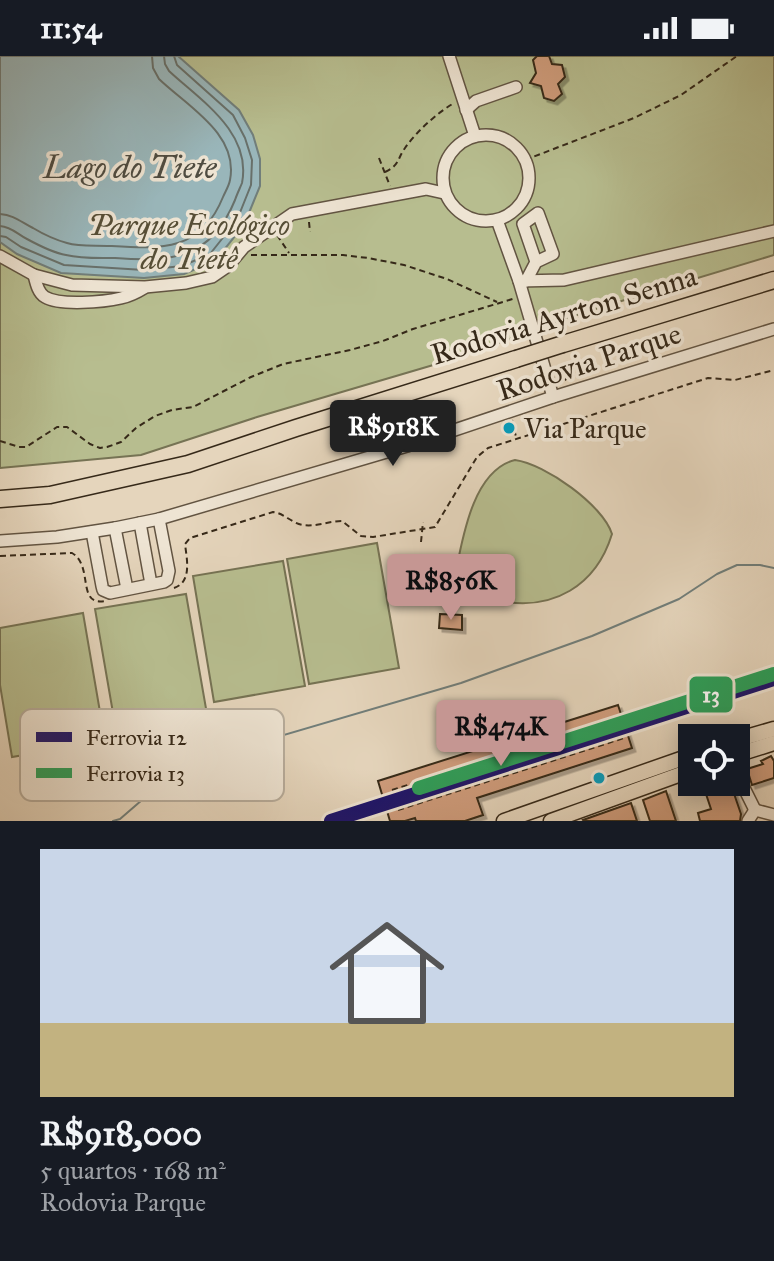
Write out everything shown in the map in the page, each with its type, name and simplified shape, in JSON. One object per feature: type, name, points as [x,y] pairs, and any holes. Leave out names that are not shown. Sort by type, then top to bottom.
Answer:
[{"type":"highway","name":"Rodovia Ayrton Senna","points":[[0,499],[50,495],[188,464],[774,280]]},
{"type":"main road","points":[[750,736],[774,729]]},
{"type":"main road","points":[[750,751],[774,743]]},
{"type":"main road","points":[[513,820],[678,760]]},
{"type":"main road","points":[[551,821],[678,775]]},
{"type":"street","points":[[449,56],[475,136]]},
{"type":"street","points":[[464,104],[516,87]]},
{"type":"street","points":[[426,189],[443,171],[453,150],[463,142],[475,136],[495,136],[513,144],[525,160],[529,174],[528,190],[522,203],[511,214],[497,220],[469,218],[444,193],[443,171]]},
{"type":"street","points":[[0,256],[34,275],[72,285],[145,287],[186,283],[212,277],[228,266],[244,248],[292,214],[426,189],[444,193]]},
{"type":"street","points":[[497,220],[522,281],[523,296],[553,397]]},
{"type":"street","points":[[522,281],[564,280],[774,231]]},
{"type":"street","points":[[522,281],[536,262]]},
{"type":"street","points":[[34,275],[39,292],[46,298],[60,301],[120,299],[145,287]]},
{"type":"street","name":"Rodovia Parque","points":[[0,541],[57,537],[159,519],[407,446],[774,329]]},
{"type":"street","points":[[92,532],[103,590],[110,593],[167,580],[169,571],[159,519]]},
{"type":"street","points":[[140,523],[151,584]]},
{"type":"street","points":[[115,528],[127,589]]},
{"type":"street","points":[[748,796],[755,810],[774,815]]},
{"type":"street","points":[[748,821],[755,810]]},
{"type":"path","points":[[525,160],[634,118],[681,95],[737,56]]},
{"type":"path","points":[[385,172],[394,168],[404,149],[423,128],[450,105],[464,104]]},
{"type":"path","points":[[379,158],[393,195]]},
{"type":"path","points":[[308,211],[310,232]]},
{"type":"path","points":[[272,227],[290,254]]},
{"type":"path","points":[[244,248],[253,256],[343,255],[404,265],[447,279],[498,302]]},
{"type":"path","points":[[0,441],[26,447],[57,427],[67,427],[90,444],[107,447],[121,442],[155,416],[193,407],[283,364],[383,341],[523,296]]},
{"type":"path","points":[[166,590],[179,587],[185,581],[188,563],[185,544],[190,538],[273,512],[304,525],[342,521],[361,536],[373,537],[438,526],[484,450],[708,378],[735,380],[774,370]]},
{"type":"path","points":[[510,412],[516,439]]},
{"type":"path","points":[[421,542],[423,522]]},
{"type":"path","points":[[0,556],[72,553],[83,563],[89,596],[99,602],[112,600]]},
{"type":"path","points":[[392,790],[617,718]]},
{"type":"path","points":[[398,810],[624,738]]},
{"type":"path","points":[[409,787],[413,783]]},
{"type":"path","points":[[414,803],[419,803]]},
{"type":"green space","name":"Parque Ecológico do Tietê","points":[[0,56],[774,56],[774,255],[585,312],[457,358],[141,455],[0,468]]},
{"type":"green space","points":[[515,460],[542,469],[571,488],[597,511],[612,534],[605,552],[584,581],[555,598],[538,602],[519,603],[488,598],[471,591],[456,579],[462,540],[480,490],[489,476]]},
{"type":"green space","points":[[377,543],[399,668],[309,684],[287,559]]},
{"type":"green space","points":[[283,561],[305,686],[214,702],[193,576]]},
{"type":"green space","points":[[186,594],[206,709],[112,709],[95,609]]},
{"type":"green space","points":[[83,613],[100,709],[20,709],[20,756],[12,757],[0,685],[0,628]]},
{"type":"water","name":"Lago do Tiete","points":[[0,56],[178,56],[239,110],[253,135],[260,159],[260,186],[244,225],[215,261],[184,274],[144,278],[61,273],[17,254],[0,242]]},
{"type":"building","points":[[537,56],[549,56],[552,64],[562,65],[565,77],[558,84],[562,94],[554,101],[544,98],[541,86],[530,83],[536,73],[533,60]]},
{"type":"building","points":[[440,614],[462,615],[462,630],[439,628]]},
{"type":"building","points":[[618,705],[632,748],[477,798],[483,815],[465,821],[416,821],[415,818],[390,821],[378,781]]},
{"type":"building","points":[[771,756],[774,778],[752,785],[750,768],[763,764],[761,761]]},
{"type":"building","points":[[666,791],[676,821],[650,821],[643,800]]},
{"type":"building","points":[[707,796],[735,796],[741,814],[740,821],[700,821],[698,813],[711,809]]},
{"type":"building","points":[[631,803],[637,821],[583,820]]},
{"type":"waterway","points":[[284,735],[461,683],[592,636],[679,599],[737,565],[774,568]]},
{"type":"waterway","points":[[113,821],[120,819],[141,801]]},
{"type":"rail line","name":"13","points":[[419,788],[774,674]]},
{"type":"rail line","name":"12","points":[[331,821],[774,679]]},
{"type":"place","name":"Via Parque","points":[[509,428]]}]
